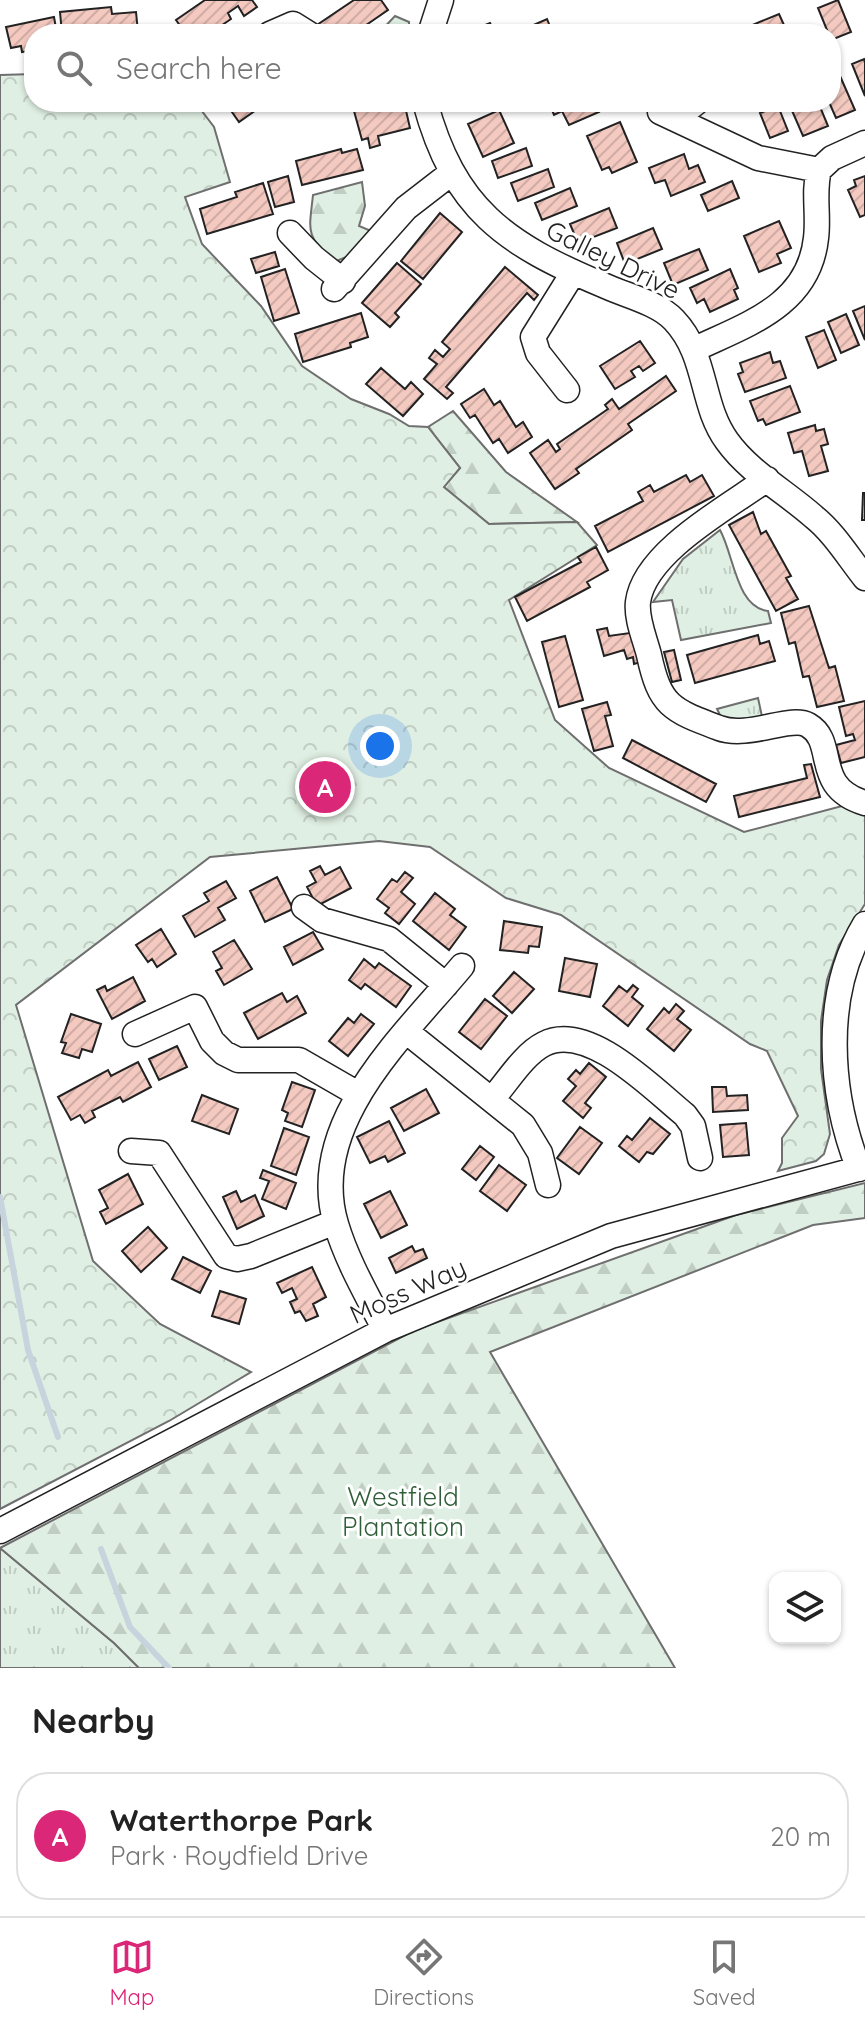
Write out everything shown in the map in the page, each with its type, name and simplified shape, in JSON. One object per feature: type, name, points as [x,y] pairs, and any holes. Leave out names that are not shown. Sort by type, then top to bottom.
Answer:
[{"type":"street","points":[[433,24],[441,0]]},
{"type":"street","name":"Galley Drive","points":[[428,112],[450,174],[467,197],[520,245],[573,273],[663,311],[695,349],[725,439],[767,479],[817,519],[865,578]]},
{"type":"street","points":[[684,112],[670,116],[758,158],[819,170]]},
{"type":"street","points":[[695,349],[777,309],[791,297],[805,276],[813,254],[819,170],[832,158],[865,143]]},
{"type":"street","points":[[290,233],[338,285],[406,208],[450,174]]},
{"type":"street","points":[[567,390],[538,353],[533,337],[573,273]]},
{"type":"street","points":[[767,479],[665,553],[643,585],[638,609],[656,686],[669,705],[728,730],[751,732],[797,722],[807,725],[818,735],[833,783],[844,795],[865,803]]},
{"type":"street","points":[[304,907],[322,920],[389,939],[454,975],[358,1094],[338,1136],[332,1180],[335,1222],[353,1267],[385,1330]]},
{"type":"street","points":[[862,935],[840,979],[834,1020],[836,1070],[862,1168]]},
{"type":"street","points":[[135,1034],[195,1007],[212,1041],[224,1053],[238,1060],[299,1060],[358,1094]]},
{"type":"street","points":[[407,1032],[493,1098],[530,1134],[548,1185]]},
{"type":"street","points":[[493,1098],[543,1044],[557,1039],[586,1041],[685,1115],[693,1126],[700,1158]]},
{"type":"street","points":[[131,1151],[159,1153],[226,1256],[237,1259],[251,1256],[335,1222]]},
{"type":"street","name":"Moss Way","points":[[0,1531],[385,1330],[611,1236],[862,1168]]},
{"type":"green space","points":[[395,16],[409,22],[409,24],[387,24]]},
{"type":"green space","points":[[24,74],[24,112],[203,112],[214,127],[230,182],[185,197],[202,244],[261,306],[302,366],[351,399],[389,414],[409,426],[428,427],[460,468],[444,487],[489,524],[577,522],[597,545],[509,600],[555,720],[609,768],[744,832],[842,806],[865,810],[865,904],[839,945],[827,980],[821,1021],[821,1069],[830,1134],[824,1154],[816,1161],[778,1171],[782,1163],[782,1138],[798,1116],[767,1051],[750,1044],[561,915],[506,898],[430,847],[379,841],[210,857],[16,1005],[93,1261],[160,1324],[251,1372],[169,1421],[0,1509],[0,75]]},
{"type":"green space","points":[[362,182],[365,206],[359,226],[371,231],[356,253],[334,262],[311,232],[313,195]]},
{"type":"green space","points":[[453,411],[506,472],[577,522],[489,524],[443,487],[460,468],[428,427]]},
{"type":"green space","points":[[720,530],[742,590],[757,607],[768,611],[771,623],[681,640],[672,600],[653,602],[683,559]]},
{"type":"green space","points":[[758,698],[763,721],[723,721],[717,709]]},
{"type":"green space","name":"Westfield Plantation","points":[[865,1183],[865,1218],[813,1225],[490,1352],[675,1668],[139,1668],[114,1643],[0,1548],[415,1330],[736,1215]]},
{"type":"green space","points":[[0,1548],[114,1643],[139,1668],[0,1668]]},
{"type":"building","points":[[205,0],[252,0],[257,7],[244,16],[238,6],[228,13],[231,19],[224,24],[179,24],[176,20]]},
{"type":"building","points":[[354,0],[381,0],[388,10],[368,24],[318,24]]},
{"type":"building","points":[[838,0],[851,32],[841,36],[841,24],[824,24],[818,8]]},
{"type":"building","points":[[111,7],[112,14],[136,12],[137,24],[61,24],[60,12]]},
{"type":"building","points":[[779,14],[784,24],[755,24]]},
{"type":"building","points":[[54,17],[55,24],[24,24],[22,52],[21,46],[11,48],[6,27]]},
{"type":"building","points":[[864,59],[865,63],[865,96],[852,64]]},
{"type":"building","points":[[841,78],[855,110],[836,118],[833,112],[841,112]]},
{"type":"building","points":[[232,112],[253,112],[239,122]]},
{"type":"building","points":[[354,112],[406,112],[410,128],[378,136],[380,145],[370,148],[368,138],[362,140]]},
{"type":"building","points":[[500,112],[514,143],[483,157],[468,124]]},
{"type":"building","points":[[562,112],[599,112],[569,125]]},
{"type":"building","points":[[780,112],[788,131],[770,138],[760,113]]},
{"type":"building","points":[[793,112],[822,112],[828,126],[803,136]]},
{"type":"building","points":[[620,122],[637,162],[612,173],[609,167],[602,170],[587,136]]},
{"type":"building","points":[[526,148],[532,166],[498,178],[492,161]]},
{"type":"building","points":[[341,149],[342,153],[357,149],[363,170],[302,185],[296,161]]},
{"type":"building","points":[[684,154],[689,169],[698,165],[705,182],[671,196],[665,180],[655,183],[649,168]]},
{"type":"building","points":[[548,169],[554,187],[518,201],[511,183]]},
{"type":"building","points":[[288,176],[294,202],[275,207],[268,182]]},
{"type":"building","points":[[865,176],[865,215],[860,217],[848,190],[856,186],[854,180]]},
{"type":"building","points":[[732,181],[739,198],[708,211],[701,195]]},
{"type":"building","points":[[263,183],[273,214],[207,234],[200,209],[237,197],[235,192]]},
{"type":"building","points":[[570,188],[577,206],[542,220],[535,203]]},
{"type":"building","points":[[609,208],[617,228],[578,243],[570,224]]},
{"type":"building","points":[[440,213],[462,232],[423,279],[401,261]]},
{"type":"building","points":[[779,221],[791,248],[777,254],[781,263],[759,272],[744,236]]},
{"type":"building","points":[[653,228],[662,249],[625,264],[617,243]]},
{"type":"building","points":[[699,249],[708,270],[673,285],[664,263]]},
{"type":"building","points":[[275,252],[279,266],[256,273],[251,259]]},
{"type":"building","points":[[397,263],[421,284],[395,313],[399,317],[390,327],[362,303]]},
{"type":"building","points":[[505,267],[538,295],[534,300],[527,293],[446,387],[453,393],[447,399],[424,379],[437,364],[429,358],[435,350],[443,357],[450,349],[442,342]]},
{"type":"building","points":[[285,269],[299,313],[274,321],[261,277]]},
{"type":"building","points":[[730,269],[738,288],[734,290],[738,299],[710,312],[704,299],[697,303],[690,288]]},
{"type":"building","points":[[865,306],[865,340],[853,311]]},
{"type":"building","points":[[361,313],[368,337],[350,343],[351,347],[303,362],[295,334]]},
{"type":"building","points":[[846,314],[859,345],[841,353],[828,322]]},
{"type":"building","points":[[824,330],[836,360],[818,368],[806,337]]},
{"type":"building","points":[[640,341],[655,363],[643,371],[639,366],[631,371],[635,377],[615,389],[600,366]]},
{"type":"building","points":[[770,352],[773,363],[780,361],[786,378],[745,392],[738,374],[743,372],[740,363]]},
{"type":"building","points":[[381,368],[405,389],[411,382],[423,394],[403,416],[366,384]]},
{"type":"building","points":[[666,376],[676,391],[628,424],[632,430],[576,469],[579,473],[555,489],[530,453],[548,440],[556,452],[560,449],[557,444],[608,409],[605,405],[612,399],[619,409]]},
{"type":"building","points":[[790,386],[800,412],[766,425],[763,419],[758,421],[750,401]]},
{"type":"building","points":[[484,389],[494,405],[500,401],[516,427],[523,422],[532,437],[508,453],[499,439],[493,443],[475,415],[470,418],[461,404]]},
{"type":"building","points":[[815,425],[816,431],[824,429],[828,444],[821,446],[828,471],[809,476],[802,451],[794,453],[788,433]]},
{"type":"building","points":[[686,475],[690,482],[702,475],[714,496],[608,552],[595,526],[643,501],[638,492],[650,485],[654,492]]},
{"type":"building","points":[[865,493],[865,520],[862,520]]},
{"type":"building","points":[[753,512],[761,534],[766,531],[791,576],[786,578],[798,599],[776,611],[729,525]]},
{"type":"building","points":[[596,547],[608,570],[587,582],[590,587],[527,621],[515,597],[581,562],[578,557]]},
{"type":"building","points":[[809,606],[829,668],[835,666],[844,701],[817,707],[809,676],[803,677],[795,642],[789,644],[781,613]]},
{"type":"building","points":[[607,628],[609,636],[637,632],[644,661],[634,664],[633,657],[627,659],[624,650],[604,656],[597,630]]},
{"type":"building","points":[[758,635],[760,644],[769,641],[775,661],[695,683],[687,655]]},
{"type":"building","points":[[565,636],[583,700],[559,707],[542,642]]},
{"type":"building","points":[[674,650],[681,680],[672,682],[664,652]]},
{"type":"building","points":[[865,701],[865,757],[841,763],[836,745],[855,740],[853,734],[846,736],[839,707]]},
{"type":"building","points":[[607,702],[611,715],[605,716],[613,746],[594,751],[582,709]]},
{"type":"building","points":[[632,740],[716,784],[706,802],[623,758]]},
{"type":"building","points":[[811,764],[820,797],[739,817],[734,796],[807,778],[804,765]]},
{"type":"building","points":[[320,866],[325,875],[340,867],[351,888],[317,906],[307,887],[316,882],[310,871]]},
{"type":"building","points":[[405,872],[413,878],[401,892],[415,904],[399,924],[385,913],[389,908],[377,899],[392,879],[397,882]]},
{"type":"building","points":[[277,877],[293,909],[265,922],[250,891]]},
{"type":"building","points":[[226,881],[236,898],[218,908],[225,920],[195,937],[183,916],[209,901],[204,893]]},
{"type":"building","points":[[435,893],[455,909],[450,915],[466,927],[449,950],[413,921]]},
{"type":"building","points":[[504,921],[542,927],[539,947],[529,946],[528,953],[500,950]]},
{"type":"building","points":[[161,929],[176,954],[157,967],[152,959],[148,962],[136,945]]},
{"type":"building","points":[[313,932],[323,949],[293,965],[284,947]]},
{"type":"building","points":[[234,940],[252,969],[224,985],[216,971],[222,968],[213,952]]},
{"type":"building","points":[[565,958],[597,964],[590,997],[559,991]]},
{"type":"building","points":[[364,959],[375,968],[379,963],[411,986],[396,1007],[365,984],[361,989],[349,980]]},
{"type":"building","points":[[514,972],[534,989],[512,1013],[493,996]]},
{"type":"building","points":[[133,977],[145,1001],[112,1019],[97,990],[105,986],[107,991]]},
{"type":"building","points":[[633,985],[638,989],[632,997],[643,1006],[628,1026],[603,1006],[619,986],[627,992]]},
{"type":"building","points":[[282,993],[287,1002],[297,996],[306,1013],[258,1039],[244,1013]]},
{"type":"building","points":[[485,999],[507,1016],[481,1049],[459,1032]]},
{"type":"building","points":[[676,1004],[684,1011],[677,1019],[691,1030],[674,1051],[647,1029],[664,1008],[669,1013]]},
{"type":"building","points":[[71,1014],[101,1024],[92,1052],[82,1049],[79,1058],[62,1053],[66,1043],[61,1042]]},
{"type":"building","points":[[361,1014],[374,1024],[348,1056],[329,1041],[348,1018],[354,1023]]},
{"type":"building","points":[[177,1046],[187,1067],[159,1080],[149,1059]]},
{"type":"building","points":[[138,1062],[151,1087],[123,1102],[120,1097],[92,1111],[95,1117],[85,1123],[80,1115],[71,1120],[58,1097],[108,1070],[111,1076]]},
{"type":"building","points":[[589,1063],[606,1077],[585,1103],[591,1108],[583,1118],[563,1101],[576,1086],[568,1079],[576,1070],[580,1074]]},
{"type":"building","points":[[292,1082],[315,1090],[302,1127],[285,1121],[288,1113],[282,1110]]},
{"type":"building","points":[[712,1087],[726,1087],[727,1096],[747,1095],[748,1110],[713,1112]]},
{"type":"building","points":[[426,1089],[439,1113],[404,1131],[391,1108]]},
{"type":"building","points":[[202,1095],[238,1109],[229,1134],[192,1121]]},
{"type":"building","points":[[650,1118],[670,1134],[653,1154],[647,1152],[639,1162],[619,1146],[627,1136],[632,1140]]},
{"type":"building","points":[[389,1121],[405,1153],[388,1162],[385,1156],[370,1163],[357,1137]]},
{"type":"building","points":[[746,1123],[749,1155],[723,1157],[720,1125]]},
{"type":"building","points":[[580,1127],[602,1143],[579,1174],[557,1158]]},
{"type":"building","points":[[284,1128],[309,1137],[296,1175],[271,1166]]},
{"type":"building","points":[[480,1146],[494,1157],[476,1180],[462,1169]]},
{"type":"building","points":[[499,1165],[526,1185],[507,1211],[480,1191]]},
{"type":"building","points":[[263,1170],[296,1183],[286,1209],[262,1199],[269,1181],[260,1178]]},
{"type":"building","points":[[128,1174],[143,1204],[106,1224],[100,1212],[108,1208],[99,1190]]},
{"type":"building","points":[[236,1191],[241,1202],[255,1195],[264,1216],[237,1229],[223,1197]]},
{"type":"building","points":[[390,1191],[407,1225],[381,1238],[364,1204]]},
{"type":"building","points":[[148,1227],[167,1248],[141,1272],[122,1251]]},
{"type":"building","points":[[412,1246],[415,1252],[423,1249],[427,1258],[396,1273],[389,1258]]},
{"type":"building","points":[[183,1257],[211,1271],[200,1293],[172,1279]]},
{"type":"building","points":[[312,1267],[326,1297],[313,1304],[318,1316],[306,1321],[300,1311],[295,1313],[290,1302],[297,1299],[292,1288],[282,1293],[277,1283]]},
{"type":"building","points":[[220,1291],[246,1299],[239,1324],[212,1316]]},
{"type":"waterway","points":[[0,1197],[28,1350],[58,1437]]},
{"type":"waterway","points":[[101,1549],[130,1627],[169,1668]]},
{"type":"place","name":"Waterthorpe Park","points":[[325,787]]}]
